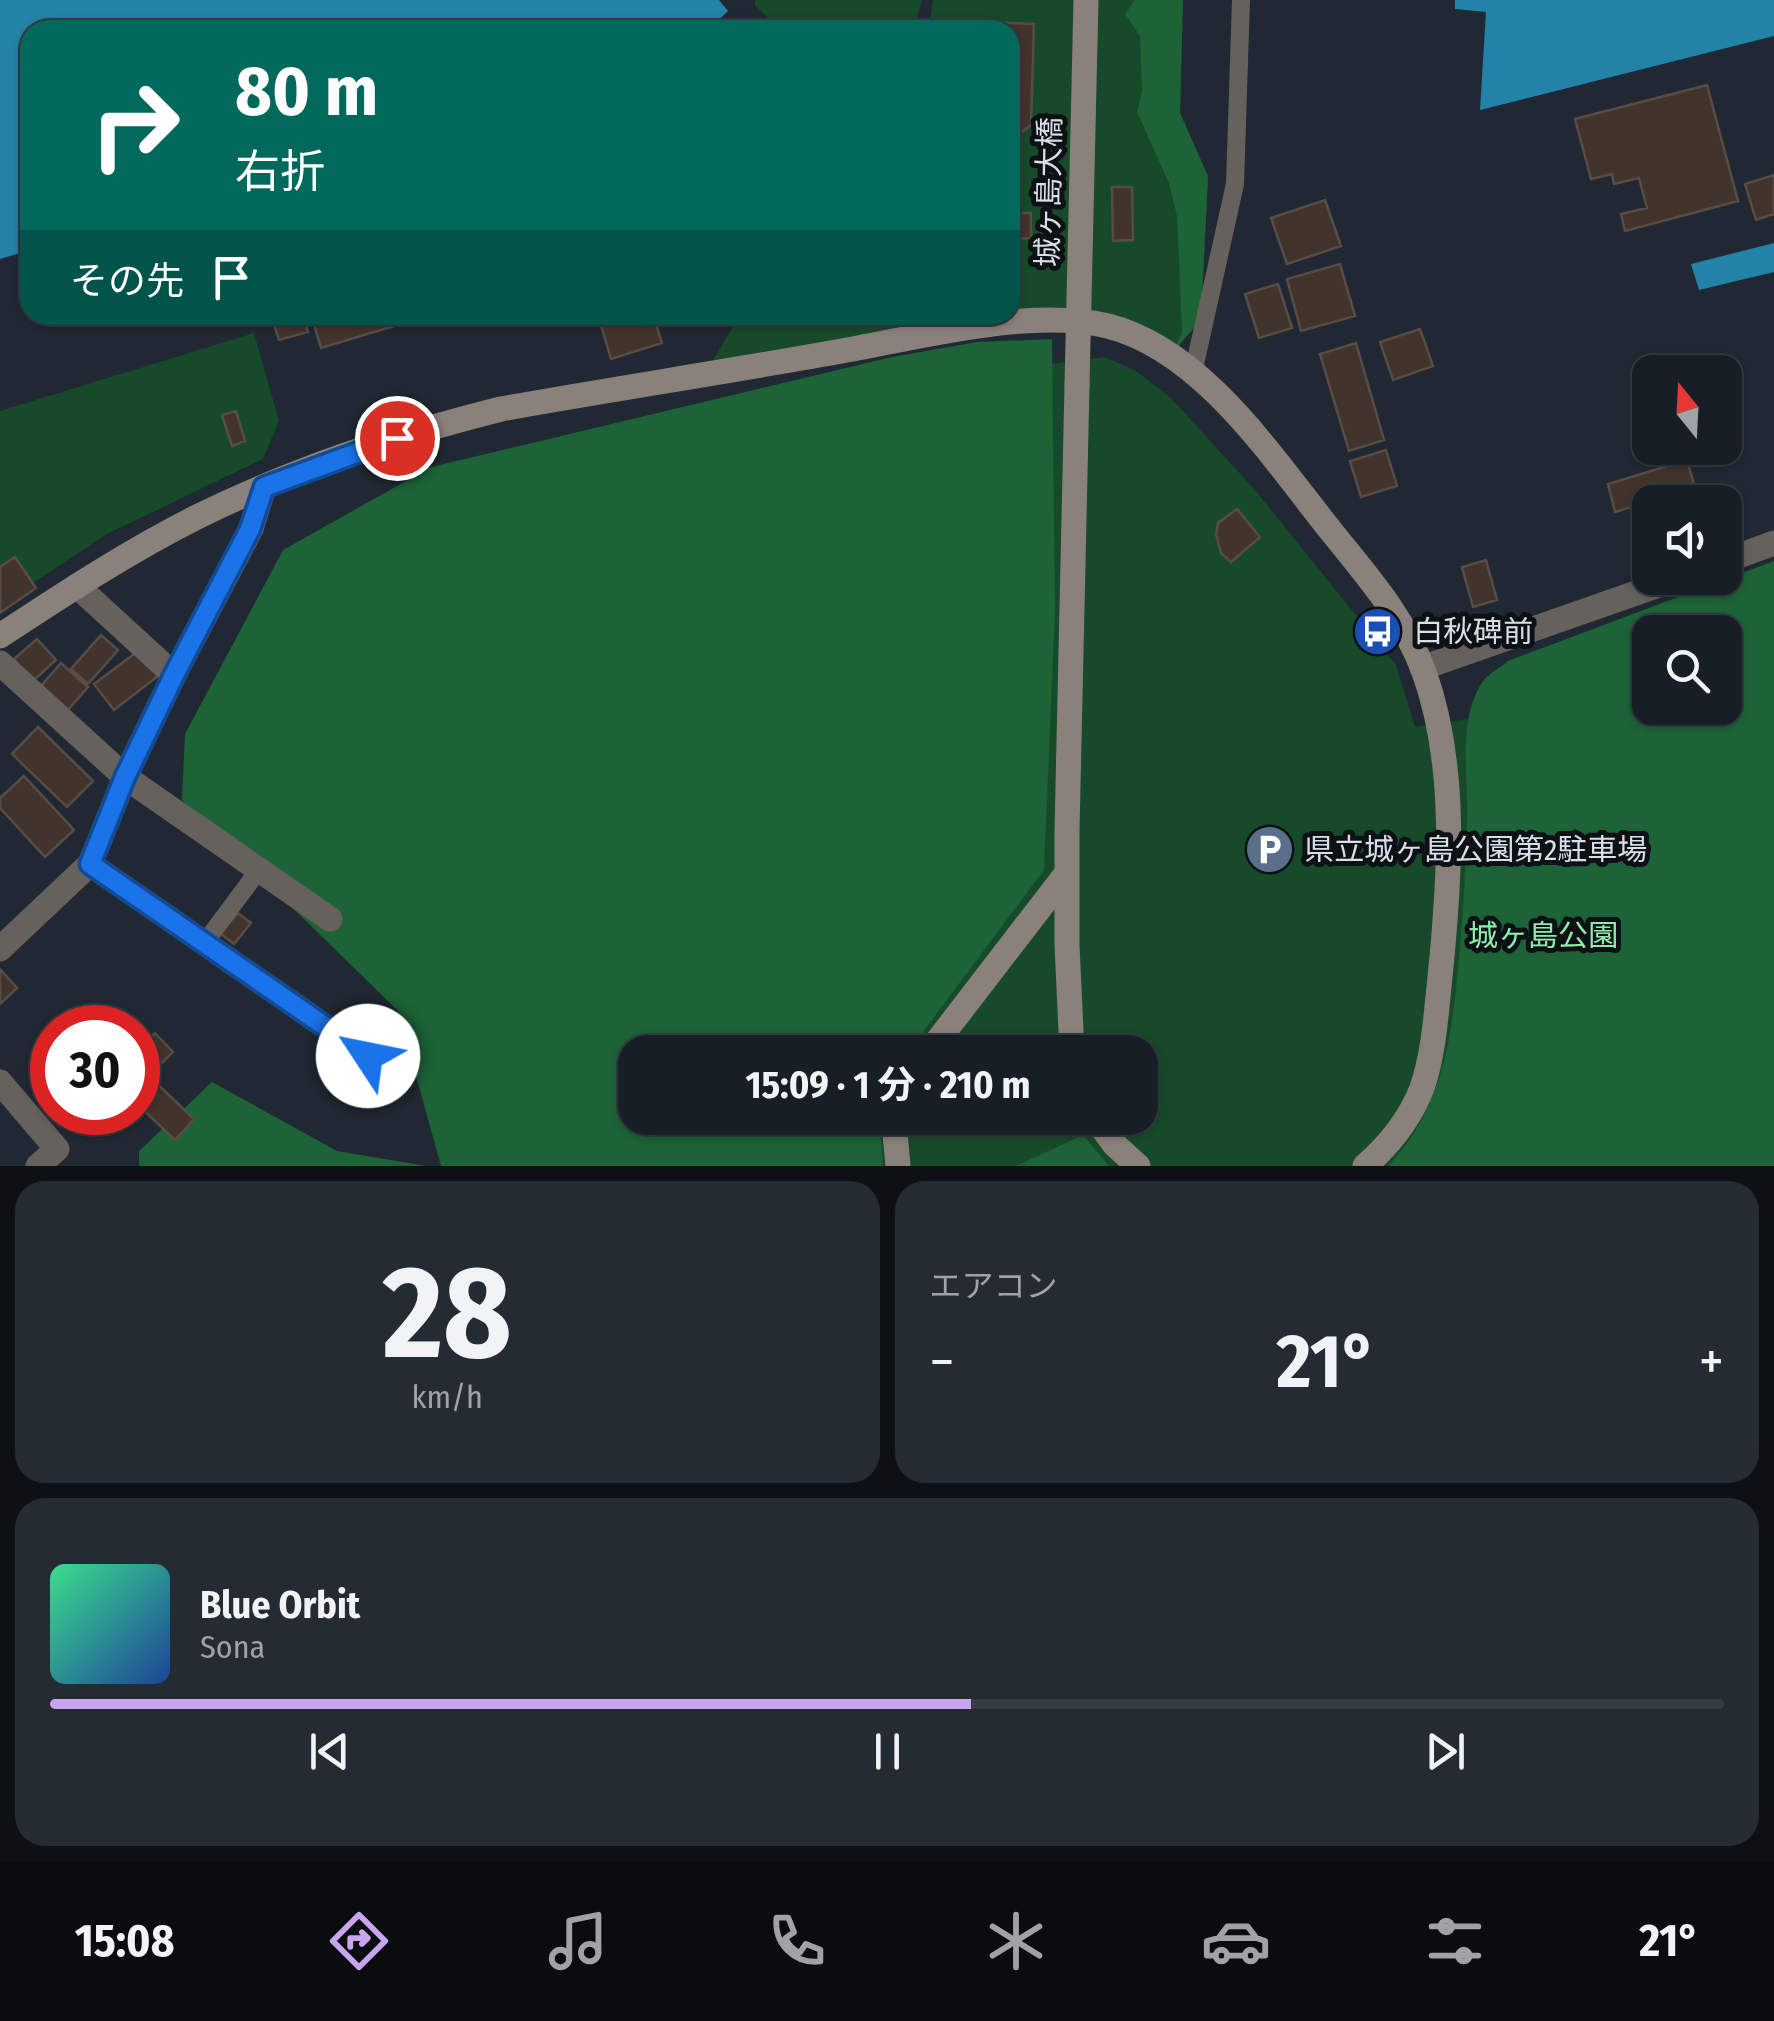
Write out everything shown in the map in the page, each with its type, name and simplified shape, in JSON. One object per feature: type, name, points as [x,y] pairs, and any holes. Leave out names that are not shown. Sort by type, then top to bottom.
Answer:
[{"type":"street","name":"城ヶ島大橋","points":[[1071,1035],[1066,874],[1086,0]]},
{"type":"street","points":[[1020,325],[1076,320],[1114,328],[1171,355],[1246,426],[1385,596],[1422,668],[1437,717],[1446,778],[1446,902],[1436,1017],[1422,1089],[1392,1141],[1365,1166]]},
{"type":"street","points":[[0,636],[77,586],[198,517],[264,487],[428,427],[501,409],[956,330],[1016,325]]},
{"type":"street","points":[[0,949],[90,864],[125,777],[250,529],[264,487]]},
{"type":"street","points":[[1742,555],[1774,543]]},
{"type":"street","points":[[77,586],[174,675]]},
{"type":"street","points":[[1422,668],[1632,594]]},
{"type":"street","points":[[0,662],[125,777],[330,920]]},
{"type":"street","points":[[90,864],[202,945],[368,1056]]},
{"type":"street","points":[[942,1035],[1066,874]]},
{"type":"street","points":[[0,1082],[57,1149],[38,1166]]},
{"type":"street","points":[[895,1135],[898,1166]]},
{"type":"street","points":[[1108,1135],[1138,1166]]},
{"type":"lane","points":[[1193,374],[1235,184],[1241,0]]},
{"type":"lane","points":[[202,945],[258,871]]},
{"type":"green space","points":[[755,0],[922,0],[916,20],[770,20]]},
{"type":"green space","points":[[933,0],[1183,0],[1180,113],[1208,177],[1201,319],[1171,355],[1076,320],[705,373],[734,325],[1020,325],[1020,20],[930,20]]},
{"type":"green space","points":[[1135,0],[1183,0],[1180,113],[1208,176],[1201,319],[1171,355],[1182,333],[1177,216],[1169,183],[1137,112],[1142,91],[1140,36],[1125,14]]},
{"type":"green space","points":[[254,333],[279,421],[263,459],[107,534],[0,605],[0,411]]},
{"type":"green space","points":[[1052,339],[1055,610],[1044,870],[921,1035],[618,1035],[618,1135],[880,1135],[883,1166],[441,1166],[398,1011],[182,800],[185,734],[283,550],[431,467],[892,357],[977,342]]},
{"type":"green space","name":"城ヶ島公園","points":[[1105,357],[1136,371],[1171,398],[1255,490],[1396,665],[1415,727],[1468,719],[1484,681],[1508,661],[1684,595],[1742,595],[1742,573],[1774,561],[1774,1166],[875,1166],[867,1135],[1158,1135],[1158,1035],[851,1035],[1007,369]]},
{"type":"green space","points":[[1774,561],[1774,1166],[1388,1166],[1423,1117],[1435,1091],[1450,1035],[1463,911],[1468,725],[1476,693],[1484,680],[1508,661],[1684,595],[1742,595],[1742,573]]},
{"type":"green space","points":[[212,1082],[337,1151],[427,1166],[139,1166],[139,1151]]},
{"type":"green space","points":[[1083,1135],[1109,1166],[1016,1166]]},
{"type":"water","points":[[0,0],[719,0],[728,11],[719,20],[20,20],[20,253],[0,259]]},
{"type":"water","points":[[1455,0],[1774,0],[1774,36],[1480,110],[1486,12],[1455,9]]},
{"type":"water","points":[[1774,243],[1774,272],[1699,290],[1691,264]]},
{"type":"building","points":[[1020,23],[1034,24],[1031,125],[1020,133]]},
{"type":"building","points":[[1707,85],[1738,201],[1625,231],[1621,214],[1647,208],[1639,178],[1614,184],[1612,174],[1591,179],[1575,119]]},
{"type":"building","points":[[1774,175],[1774,214],[1756,220],[1745,184]]},
{"type":"building","points":[[1112,187],[1132,187],[1133,240],[1113,241]]},
{"type":"building","points":[[1325,200],[1341,246],[1287,264],[1271,218]]},
{"type":"building","points":[[1020,213],[1031,213],[1031,238],[1020,239]]},
{"type":"building","points":[[1340,264],[1355,316],[1301,331],[1287,279]]},
{"type":"building","points":[[1278,284],[1292,328],[1259,338],[1245,294]]},
{"type":"building","points":[[274,325],[306,325],[308,332],[279,340]]},
{"type":"building","points":[[314,325],[398,325],[321,348]]},
{"type":"building","points":[[601,325],[656,325],[662,343],[611,359]]},
{"type":"building","points":[[1420,329],[1433,366],[1393,380],[1380,342]]},
{"type":"building","points":[[1356,343],[1384,440],[1349,451],[1320,354]]},
{"type":"building","points":[[236,411],[245,441],[232,446],[222,415]]},
{"type":"building","points":[[1386,450],[1397,486],[1361,497],[1350,461]]},
{"type":"building","points":[[1671,465],[1688,465],[1694,485],[1632,485],[1632,507],[1615,512],[1608,484]]},
{"type":"building","points":[[1237,509],[1260,537],[1231,562],[1221,553],[1216,534],[1218,523]]},
{"type":"building","points":[[15,557],[36,588],[0,613],[0,567]]},
{"type":"building","points":[[1486,560],[1497,600],[1473,607],[1462,567]]},
{"type":"building","points":[[101,635],[118,650],[88,684],[71,669]]},
{"type":"building","points":[[37,639],[56,660],[33,681],[14,659]]},
{"type":"building","points":[[138,651],[158,676],[114,710],[94,684]]},
{"type":"building","points":[[61,663],[88,687],[67,711],[40,687]]},
{"type":"building","points":[[38,727],[93,781],[67,807],[12,754]]},
{"type":"building","points":[[24,776],[74,830],[45,857],[0,808],[0,798]]},
{"type":"building","points":[[238,913],[251,923],[234,944],[220,933]]},
{"type":"building","points":[[0,969],[17,988],[0,1004]]},
{"type":"building","points":[[160,1038],[173,1052],[160,1065]]},
{"type":"building","points":[[160,1087],[194,1119],[175,1140],[160,1126]]},
{"type":"place","name":"白秋碑前","points":[[1378,632]]},
{"type":"place","name":"県立城ヶ島公園第2駐車場","points":[[1269,850]]},
{"type":"route","points":[[368,1056],[202,945],[90,864],[125,777],[206,609],[250,529],[264,487],[397,438]]}]
